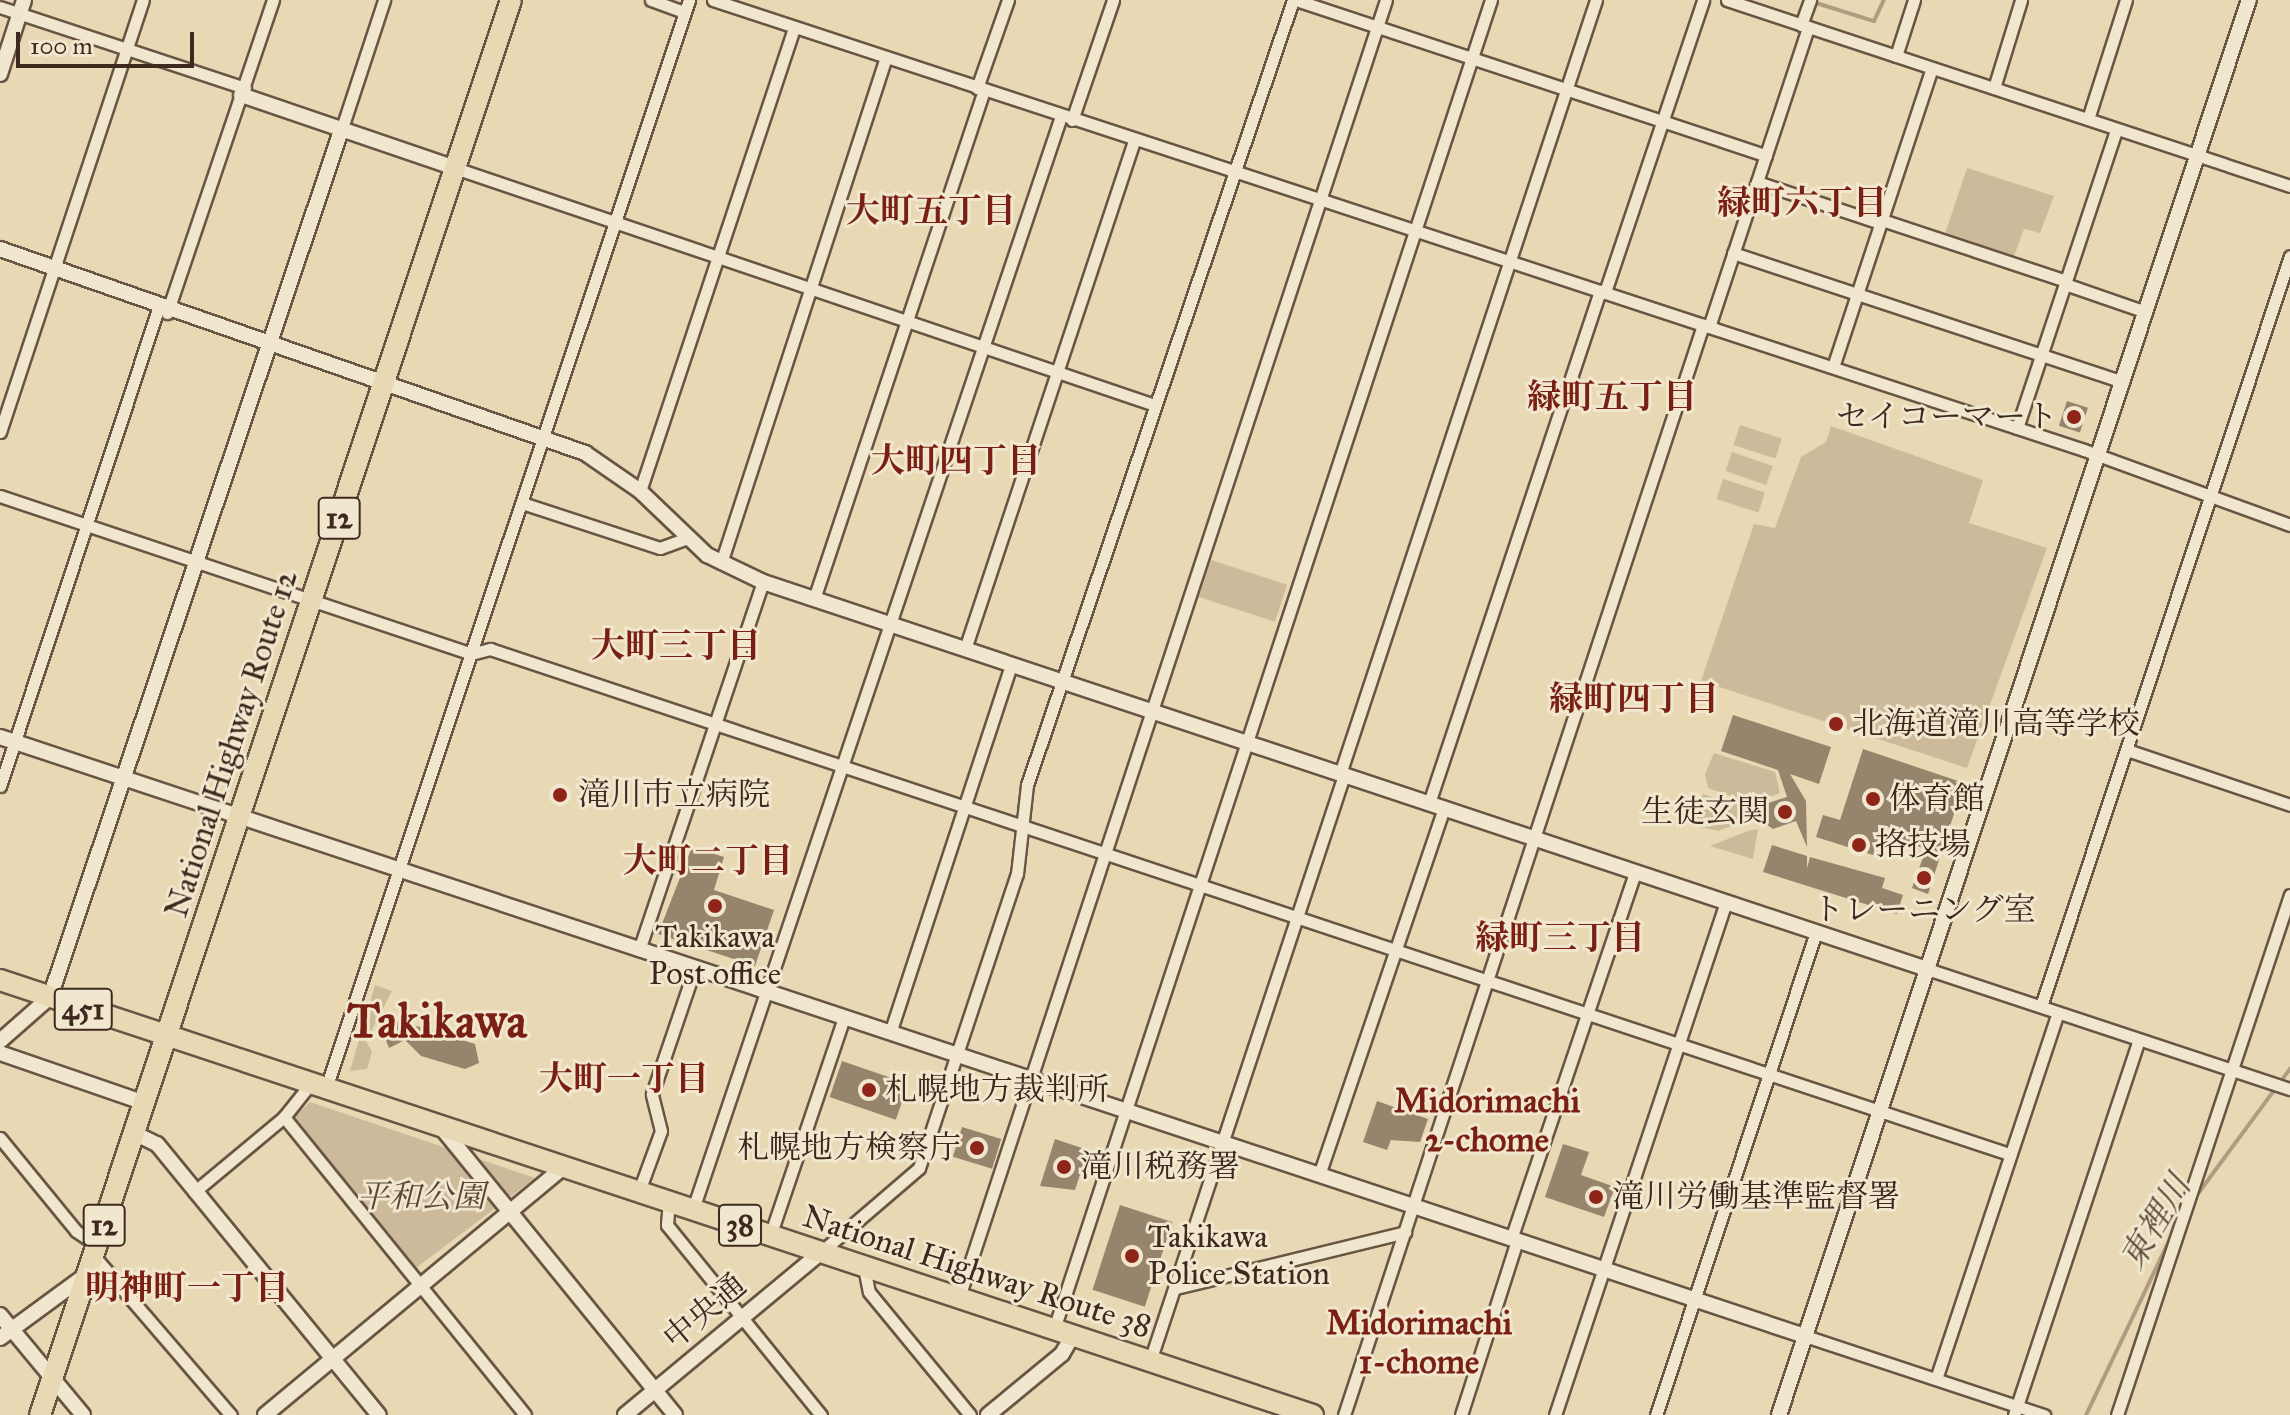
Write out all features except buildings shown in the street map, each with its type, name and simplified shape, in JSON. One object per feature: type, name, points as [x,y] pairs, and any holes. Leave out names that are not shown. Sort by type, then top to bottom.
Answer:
[{"type":"highway","name":"National Highway Route 12","points":[[40,1415],[511,0]]},
{"type":"highway","name":"451","points":[[0,980],[167,1035]]},
{"type":"highway","name":"National Highway Route 38","points":[[167,1035],[1313,1415]]},
{"type":"street","points":[[0,432],[143,0]]},
{"type":"street","points":[[0,786],[87,526],[273,0]]},
{"type":"street","points":[[0,1041],[50,997],[121,777],[270,346],[384,0]]},
{"type":"street","points":[[194,1192],[319,1085],[399,869],[686,6],[651,0]]},
{"type":"street","points":[[713,0],[1134,141],[1320,197],[2017,428],[2290,525]]},
{"type":"street","points":[[814,599],[906,323],[1008,0]]},
{"type":"street","points":[[693,1209],[983,348],[1066,118],[1113,0]]},
{"type":"street","points":[[821,1252],[919,1168],[1017,874],[1021,827],[1060,681],[1230,170],[1242,156],[1294,0],[1473,56],[1766,155]]},
{"type":"street","points":[[959,1297],[1386,0]]},
{"type":"street","points":[[988,1415],[1062,1354],[1064,1332],[1126,1111],[1491,0]]},
{"type":"street","points":[[1150,1361],[1298,919],[1342,774],[1596,0]]},
{"type":"street","points":[[1429,803],[1602,291],[1664,122],[1703,0]]},
{"type":"street","points":[[1727,0],[2290,186]]},
{"type":"street","points":[[1344,1415],[1706,326],[1766,155],[1810,0]]},
{"type":"street","points":[[1896,56],[1914,0]]},
{"type":"street","points":[[1994,88],[2021,0]]},
{"type":"street","points":[[2088,119],[2126,0]]},
{"type":"street","points":[[1779,1415],[2198,157],[2245,1]]},
{"type":"street","points":[[0,7],[22,7],[342,128],[614,226],[1152,404]]},
{"type":"street","points":[[0,74],[22,7]]},
{"type":"street","points":[[640,491],[794,28]]},
{"type":"street","points":[[721,563],[813,291],[886,57]]},
{"type":"street","points":[[1833,367],[1932,68]]},
{"type":"street","points":[[2017,428],[2116,130]]},
{"type":"street","points":[[965,649],[1134,141]]},
{"type":"street","points":[[1757,182],[2065,282],[2146,312]]},
{"type":"street","points":[[0,249],[163,311],[585,453],[640,491],[685,539],[721,563],[763,582],[2290,1089]]},
{"type":"street","points":[[1733,253],[2123,382]]},
{"type":"street","points":[[2041,1006],[2290,256]]},
{"type":"street","points":[[0,496],[471,654],[490,649],[840,769],[964,807],[1200,888],[2009,1154]]},
{"type":"street","points":[[522,503],[660,548],[685,539]]},
{"type":"street","points":[[639,950],[763,582]]},
{"type":"street","points":[[890,1033],[1011,664]]},
{"type":"street","points":[[0,737],[1936,1379],[2015,1410],[2044,1415]]},
{"type":"street","points":[[2127,750],[2290,805]]},
{"type":"street","points":[[1319,1175],[1444,808]]},
{"type":"street","points":[[1461,1415],[1514,1240],[1635,872]]},
{"type":"street","points":[[2117,1415],[2290,895]]},
{"type":"street","points":[[1555,1415],[1726,902]]},
{"type":"street","points":[[1656,1415],[1816,932]]},
{"type":"street","points":[[639,1191],[661,1131],[652,1094],[695,968]]},
{"type":"street","points":[[1936,1379],[2058,1013]]},
{"type":"street","points":[[770,1236],[844,1018]]},
{"type":"street","points":[[2015,1410],[2139,1040]]},
{"type":"street","points":[[0,1053],[145,1103]]},
{"type":"street","points":[[284,1117],[525,1415]]},
{"type":"street","points":[[440,1125],[509,1215],[675,1415]]},
{"type":"street","points":[[134,1133],[157,1144],[379,1415]]},
{"type":"street","points":[[0,1138],[76,1231],[93,1258],[231,1415]]},
{"type":"street","points":[[265,1415],[564,1167]]},
{"type":"street","points":[[669,1201],[667,1225],[821,1415]]},
{"type":"street","points":[[1176,1288],[1405,1232]]},
{"type":"street","name":"中央通","points":[[625,1415],[821,1252]]},
{"type":"street","points":[[6,1333],[93,1258]]},
{"type":"street","points":[[864,1267],[869,1292],[970,1415]]},
{"type":"street","points":[[0,1315],[6,1333],[53,1378],[83,1415]]},
{"type":"green space","points":[[1967,168],[2054,196],[2040,233],[2024,229],[2014,256],[1945,234]]},
{"type":"green space","points":[[1740,425],[1782,439],[1775,459],[1734,445]]},
{"type":"green space","points":[[1831,426],[1983,480],[1969,523],[2047,548],[1967,768],[1701,681],[1754,524],[1775,528],[1801,457],[1826,442]]},
{"type":"green space","points":[[1732,452],[1773,466],[1766,485],[1725,471]]},
{"type":"green space","points":[[1723,479],[1765,493],[1758,513],[1717,499]]},
{"type":"green space","points":[[1211,560],[1287,585],[1275,622],[1199,597]]},
{"type":"green space","points":[[1714,753],[1775,772],[1780,793],[1753,804],[1708,788],[1705,774]]},
{"type":"green space","points":[[1703,794],[1754,810],[1754,817],[1718,831],[1700,827],[1691,817]]},
{"type":"green space","points":[[1758,829],[1753,859],[1710,846],[1748,831]]},
{"type":"green space","points":[[375,985],[392,991],[366,1041],[372,1052],[367,1069],[350,1071]]},
{"type":"green space","name":"平和公園","points":[[310,1102],[535,1178],[412,1271],[290,1121]]},
{"type":"waterway","points":[[1810,1],[1874,21],[1884,0]]},
{"type":"waterway","name":"東裡川","points":[[2194,1199],[2290,1069]]},
{"type":"waterway","name":"東裡川","points":[[2086,1415],[2173,1233]]},
{"type":"place","name":"セイコーマート","points":[[2074,417]]},
{"type":"place","name":"北海道滝川高等学校","points":[[1836,724]]},
{"type":"place","name":"滝川市立病院","points":[[560,795]]},
{"type":"place","name":"体育館","points":[[1873,799]]},
{"type":"place","name":"生徒玄関","points":[[1785,812]]},
{"type":"place","name":"挌技場","points":[[1859,845]]},
{"type":"place","name":"トレーニング室","points":[[1924,878]]},
{"type":"place","name":"Takikawa Post office","points":[[715,906]]},
{"type":"place","name":"札幌地方裁判所","points":[[869,1090]]},
{"type":"place","name":"札幌地方検察庁","points":[[977,1148]]},
{"type":"place","name":"滝川税務署","points":[[1064,1167]]},
{"type":"place","name":"滝川労働基準監督署","points":[[1596,1197]]},
{"type":"place","name":"Takikawa Police Station","points":[[1132,1256]]},
{"type":"district","name":"緑町六丁目","points":[[1802,203]]},
{"type":"district","name":"大町五丁目","points":[[931,211]]},
{"type":"district","name":"緑町五丁目","points":[[1612,397]]},
{"type":"district","name":"大町四丁目","points":[[956,461]]},
{"type":"district","name":"大町三丁目","points":[[676,646]]},
{"type":"district","name":"緑町四丁目","points":[[1634,699]]},
{"type":"district","name":"大町二丁目","points":[[708,861]]},
{"type":"district","name":"緑町三丁目","points":[[1560,938]]},
{"type":"district","name":"Takikawa","points":[[437,1021]]},
{"type":"district","name":"大町一丁目","points":[[624,1079]]},
{"type":"district","name":"Midorimachi 2-chome","points":[[1487,1120]]},
{"type":"district","name":"明神町一丁目","points":[[187,1288]]},
{"type":"district","name":"Midorimachi 1-chome","points":[[1419,1342]]}]
